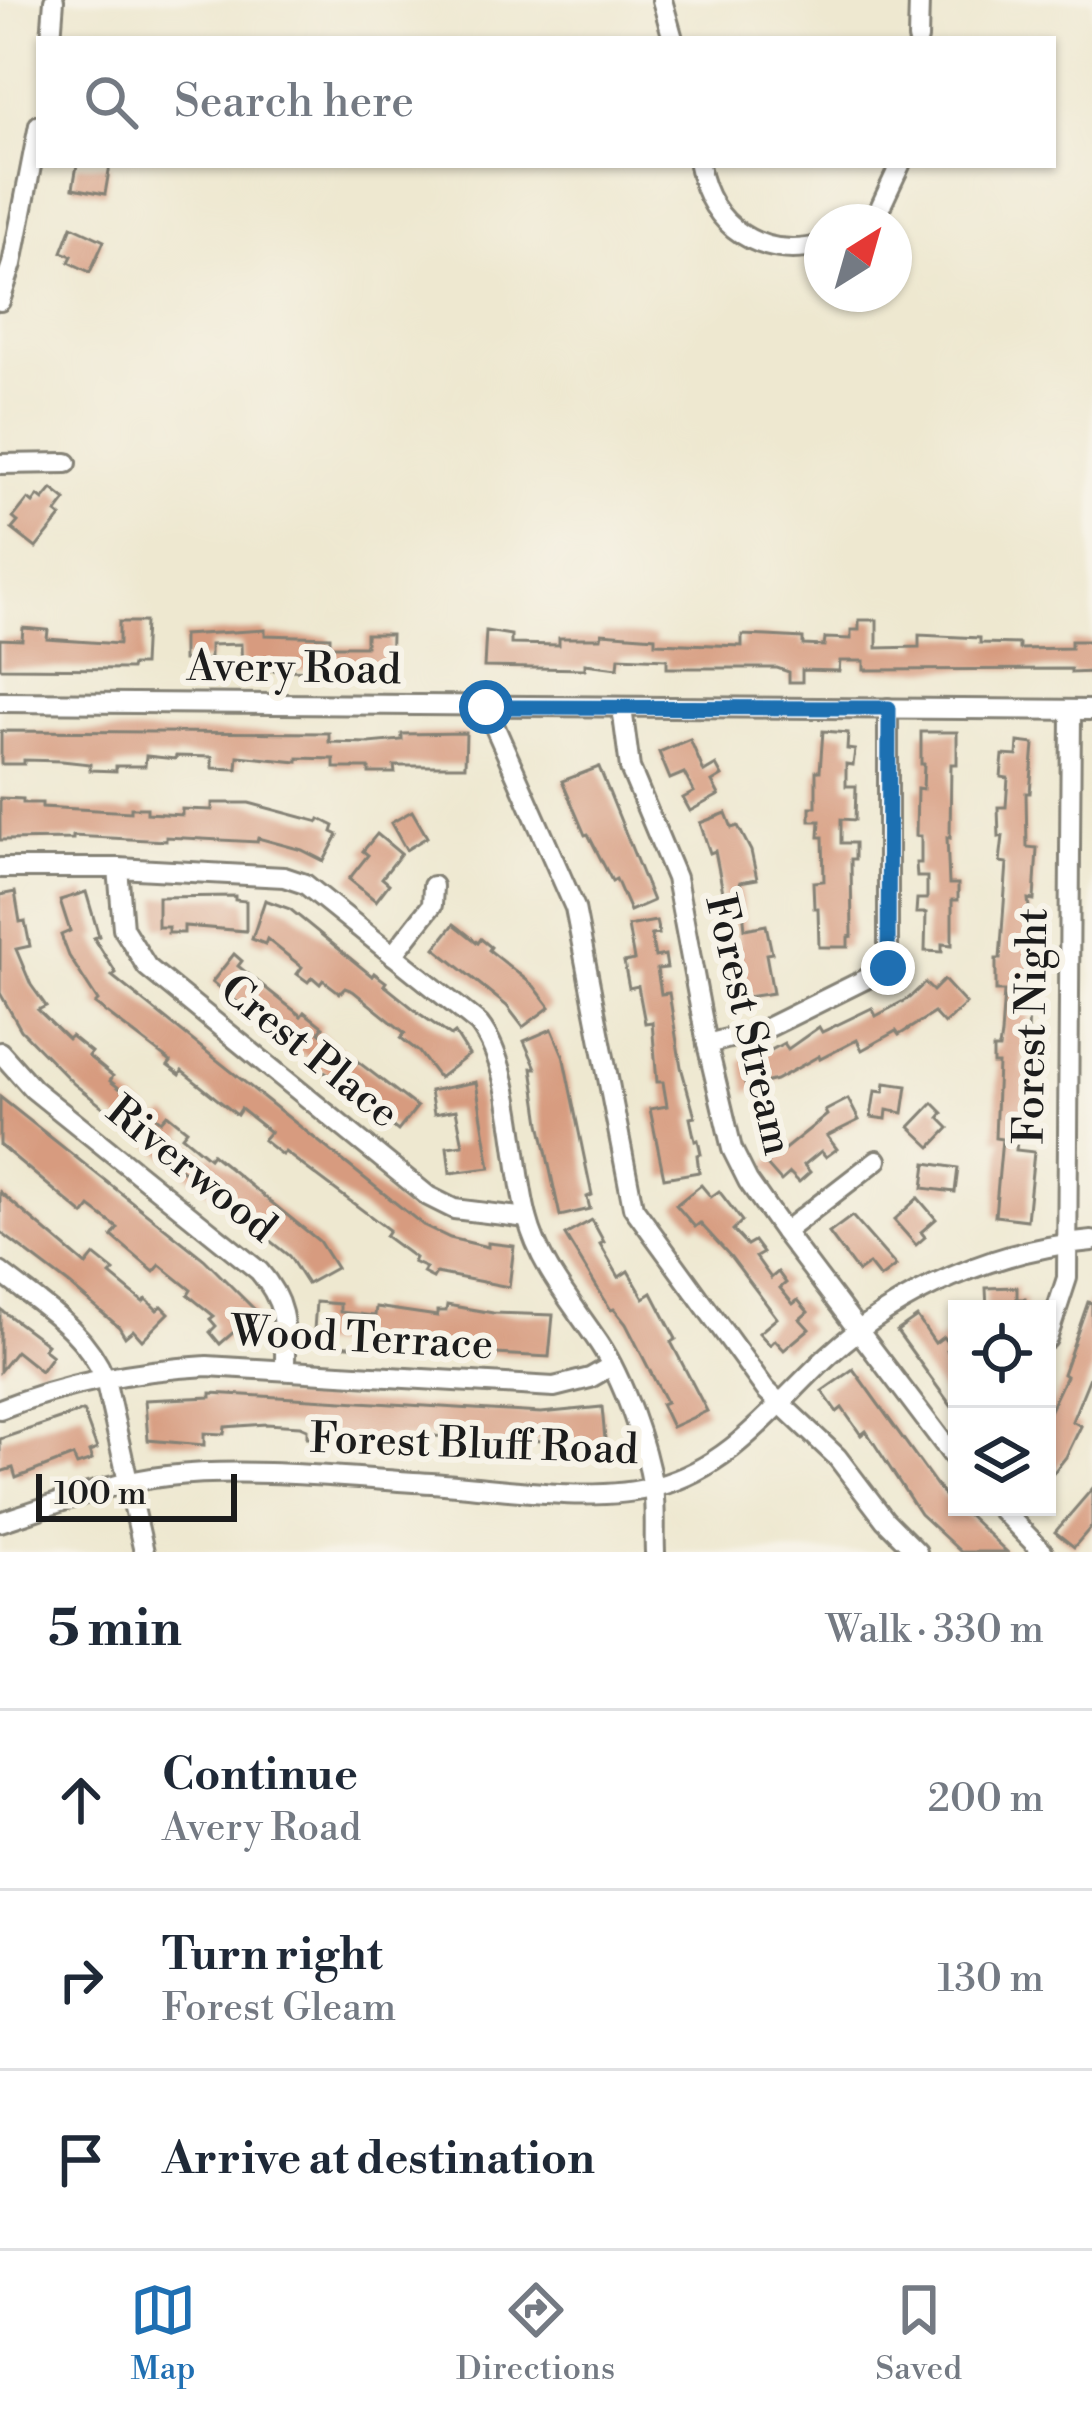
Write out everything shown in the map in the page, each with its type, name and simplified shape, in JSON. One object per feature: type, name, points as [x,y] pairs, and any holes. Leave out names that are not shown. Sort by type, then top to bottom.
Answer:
[{"type":"street","points":[[51,36],[54,0]]},
{"type":"street","points":[[662,0],[672,36]]},
{"type":"street","points":[[918,36],[919,0]]},
{"type":"street","points":[[0,301],[12,264],[36,140]]},
{"type":"street","points":[[700,168],[722,218],[759,245],[804,248]]},
{"type":"street","points":[[882,204],[899,168]]},
{"type":"street","points":[[0,464],[67,463]]},
{"type":"street","name":"Avery Road","points":[[0,703],[1092,710]]},
{"type":"street","points":[[486,707],[575,908],[633,1207],[779,1404],[837,1457],[885,1520],[917,1552]]},
{"type":"street","name":"Forest Stream","points":[[622,708],[630,767],[676,878],[706,1044],[732,1149],[784,1232],[948,1449]]},
{"type":"street","points":[[706,1044],[765,1029],[888,968],[889,708]]},
{"type":"street","name":"Forest Night","points":[[1056,1312],[1067,1278],[1071,710]]},
{"type":"street","points":[[0,868],[118,868],[284,877],[304,884],[479,1024],[496,1052],[527,1217],[540,1256],[559,1291],[602,1346],[631,1412],[653,1488],[655,1552]]},
{"type":"street","name":"Crest Place","points":[[118,868],[123,928],[147,967],[428,1196],[454,1209],[527,1217]]},
{"type":"street","points":[[393,955],[431,905],[433,886]]},
{"type":"street","name":"Riverwood","points":[[0,1052],[33,1089],[259,1270],[278,1295],[285,1320],[285,1370]]},
{"type":"street","points":[[784,1232],[877,1160]]},
{"type":"street","name":"Forest Bluff Road","points":[[0,1522],[129,1482],[205,1474],[592,1493],[653,1488],[714,1462],[858,1332],[900,1302],[943,1281],[1065,1244],[1092,1241]]},
{"type":"street","points":[[0,1272],[75,1331],[94,1352],[105,1379],[144,1552]]},
{"type":"street","name":"Wood Terrace","points":[[0,1409],[39,1394],[155,1369],[207,1366],[554,1387],[590,1378],[611,1366]]},
{"type":"street","points":[[1008,1516],[1043,1552]]},
{"type":"building","points":[[76,168],[109,168],[105,194],[73,188]]},
{"type":"building","points":[[72,226],[104,241],[90,272],[69,262],[72,256],[62,252]]},
{"type":"building","points":[[52,489],[66,500],[56,513],[61,517],[36,548],[12,529],[18,522],[13,518],[28,499],[33,503],[38,496],[43,500]]},
{"type":"building","points":[[859,620],[877,620],[877,648],[919,647],[919,635],[980,638],[980,643],[1019,644],[1019,649],[1071,648],[1071,641],[1092,641],[1092,672],[864,670],[864,661],[840,661],[839,671],[802,670],[802,682],[789,682],[789,672],[777,668],[667,668],[667,659],[619,657],[618,668],[585,664],[585,669],[484,667],[486,631],[511,635],[511,644],[559,645],[559,638],[601,638],[602,633],[655,637],[655,643],[742,646],[742,635],[803,638],[803,645],[824,646],[825,638],[851,639],[851,630],[859,630]]},
{"type":"building","points":[[119,622],[145,622],[143,665],[131,669],[0,668],[0,639],[22,640],[23,628],[48,630],[47,639],[119,644]]},
{"type":"building","points":[[265,630],[265,635],[330,637],[330,646],[366,646],[366,634],[391,634],[390,671],[242,670],[241,644],[210,645],[210,660],[183,660],[183,635]]},
{"type":"building","points":[[1,731],[329,733],[329,742],[369,743],[402,740],[402,734],[466,733],[465,766],[394,766],[395,773],[369,773],[369,768],[334,768],[334,759],[298,758],[298,762],[238,756],[237,769],[212,768],[212,757],[176,756],[146,756],[145,766],[116,766],[116,771],[90,770],[90,764],[62,761],[1,764]]},
{"type":"building","points":[[823,731],[848,733],[847,749],[855,750],[853,765],[846,764],[846,786],[856,786],[855,820],[841,819],[841,843],[855,843],[848,947],[819,947],[818,908],[814,908],[813,882],[824,881],[823,837],[819,837],[820,821],[810,821],[810,807],[816,807]]},
{"type":"building","points":[[921,732],[957,732],[947,837],[949,884],[958,884],[958,900],[952,900],[952,945],[942,944],[942,952],[925,951],[926,913],[916,913],[917,899],[927,899],[927,877],[917,877],[916,863],[921,863],[921,836],[916,836],[917,788],[923,789]]},
{"type":"building","points":[[690,739],[704,772],[716,765],[722,776],[712,782],[719,795],[690,811],[683,798],[694,792],[684,773],[670,779],[659,752]]},
{"type":"building","points":[[1018,742],[1034,744],[1030,793],[1026,793],[1027,847],[1037,848],[1034,900],[1028,899],[1035,973],[1030,973],[1028,1035],[1035,1035],[1035,1050],[1023,1049],[1023,1071],[1032,1071],[1032,1085],[1025,1085],[1025,1113],[1032,1113],[1031,1125],[1019,1124],[1016,1150],[1034,1152],[1027,1220],[995,1216],[1002,1139],[995,1138],[998,1064],[993,1064],[993,1049],[999,1049],[1004,991],[996,991],[996,959],[1000,959],[1007,863],[1000,862],[1003,836],[999,837],[998,807],[1006,807],[1008,778],[1001,777],[1003,755],[1017,756]]},
{"type":"building","points":[[599,767],[653,901],[630,911],[616,879],[612,881],[585,835],[562,781]]},
{"type":"building","points":[[0,798],[42,803],[42,807],[131,812],[131,808],[147,808],[147,813],[182,815],[182,809],[212,810],[212,803],[249,803],[320,819],[334,826],[332,832],[338,835],[324,861],[258,838],[257,842],[73,836],[0,840]]},
{"type":"building","points":[[412,811],[427,837],[406,850],[391,823]]},
{"type":"building","points":[[726,813],[751,851],[757,879],[740,882],[745,929],[766,925],[772,953],[766,954],[773,993],[734,999],[732,986],[736,985],[728,948],[739,946],[734,922],[724,923],[715,851],[710,853],[700,823]]},
{"type":"building","points":[[377,834],[401,854],[382,878],[389,884],[376,901],[349,879]]},
{"type":"building","points":[[15,892],[30,946],[16,949],[46,1006],[38,1010],[68,1039],[71,1036],[91,1052],[88,1056],[113,1076],[110,1081],[161,1121],[167,1114],[187,1130],[182,1136],[209,1158],[212,1154],[319,1241],[336,1268],[307,1284],[289,1256],[74,1084],[21,1030],[0,993],[0,895]]},
{"type":"building","points":[[86,892],[99,936],[94,938],[116,973],[112,976],[423,1225],[450,1238],[488,1247],[488,1243],[514,1246],[509,1287],[423,1273],[426,1268],[385,1236],[389,1230],[263,1140],[270,1132],[241,1109],[237,1115],[182,1071],[180,1075],[168,1066],[171,1062],[95,1004],[98,1001],[61,935],[70,931],[60,900]]},
{"type":"building","points":[[235,896],[235,900],[246,901],[246,931],[184,926],[184,933],[168,933],[168,927],[158,927],[158,897]]},
{"type":"building","points":[[265,900],[290,909],[420,1014],[451,1036],[455,1033],[469,1055],[439,1078],[401,1038],[405,1033],[353,991],[345,988],[340,993],[323,980],[320,984],[312,977],[308,982],[297,974],[302,967],[267,939],[265,944],[252,939]]},
{"type":"building","points":[[656,921],[659,934],[651,935],[655,957],[665,955],[667,968],[657,969],[661,994],[669,993],[695,1117],[690,1118],[701,1154],[697,1155],[699,1172],[664,1178],[650,1109],[667,1106],[663,1082],[657,1082],[652,1022],[645,1023],[638,986],[629,988],[624,962],[634,960],[628,926]]},
{"type":"building","points":[[454,924],[491,947],[550,1007],[523,1027],[507,1006],[435,948]]},
{"type":"building","points":[[234,954],[242,961],[238,966],[301,1016],[304,1012],[323,1027],[319,1032],[417,1107],[398,1131],[212,982]]},
{"type":"building","points":[[944,980],[966,1004],[944,1024],[934,1013],[899,1035],[896,1031],[862,1050],[857,1040],[747,1092],[740,1060],[784,1043],[788,1049],[819,1027],[822,1032],[872,1008],[876,1016],[925,983],[933,991]]},
{"type":"building","points":[[552,1029],[563,1055],[592,1195],[587,1197],[590,1209],[560,1216],[540,1123],[532,1068],[536,1068],[524,1041]]},
{"type":"building","points":[[476,1082],[490,1168],[450,1173],[447,1147],[463,1145],[456,1110],[434,1114],[430,1091]]},
{"type":"building","points":[[885,1083],[907,1086],[903,1113],[887,1110],[886,1119],[871,1117],[875,1091],[884,1092]]},
{"type":"building","points":[[0,1097],[204,1259],[257,1312],[220,1344],[210,1332],[216,1326],[210,1319],[214,1316],[188,1295],[191,1290],[160,1265],[154,1272],[112,1236],[118,1228],[90,1207],[84,1215],[0,1145]]},
{"type":"building","points":[[848,1099],[859,1120],[827,1136],[837,1149],[826,1157],[821,1151],[804,1165],[810,1172],[799,1182],[790,1173],[781,1181],[766,1164],[827,1115],[825,1111]]},
{"type":"building","points":[[933,1103],[949,1128],[931,1147],[910,1127]]},
{"type":"building","points":[[926,1163],[958,1168],[955,1192],[923,1188]]},
{"type":"building","points":[[701,1185],[711,1197],[719,1191],[742,1221],[733,1230],[747,1245],[754,1241],[763,1253],[756,1257],[771,1278],[778,1272],[786,1283],[780,1288],[793,1304],[798,1300],[808,1312],[800,1319],[809,1329],[784,1350],[775,1340],[770,1345],[759,1333],[777,1318],[731,1257],[676,1205]]},
{"type":"building","points":[[0,1192],[86,1265],[94,1255],[143,1302],[146,1299],[157,1310],[162,1306],[169,1313],[142,1340],[133,1330],[125,1337],[70,1285],[0,1232]]},
{"type":"building","points":[[918,1198],[936,1219],[921,1232],[925,1237],[916,1245],[894,1220]]},
{"type":"building","points":[[852,1216],[896,1266],[880,1278],[869,1264],[858,1272],[829,1233]]},
{"type":"building","points":[[592,1220],[619,1277],[628,1271],[644,1298],[652,1293],[707,1411],[672,1427],[661,1404],[666,1402],[626,1324],[611,1310],[565,1235]]},
{"type":"building","points":[[1017,1287],[1017,1299],[1025,1300],[987,1300],[986,1288]]},
{"type":"building","points":[[316,1302],[340,1304],[340,1312],[375,1316],[376,1307],[437,1316],[447,1305],[493,1313],[553,1315],[549,1357],[313,1344]]},
{"type":"building","points":[[1088,1302],[1092,1303],[1092,1372],[1072,1421],[1081,1426],[1056,1470],[1056,1397]]},
{"type":"building","points":[[0,1309],[47,1344],[43,1349],[52,1356],[41,1371],[16,1351],[0,1371]]},
{"type":"building","points":[[917,1317],[935,1343],[943,1337],[948,1343],[948,1402],[897,1331]]},
{"type":"building","points":[[853,1369],[948,1496],[948,1516],[969,1516],[1007,1552],[961,1552],[920,1514],[866,1431],[861,1435],[842,1408],[837,1412],[822,1391]]},
{"type":"building","points":[[211,1393],[541,1413],[602,1407],[606,1450],[548,1453],[547,1441],[508,1440],[508,1451],[452,1448],[453,1438],[417,1434],[417,1440],[386,1437],[385,1449],[362,1447],[362,1439],[307,1437],[307,1429],[300,1426],[266,1424],[225,1427],[224,1434],[204,1433],[204,1445],[148,1440],[145,1400],[211,1397]]},
{"type":"building","points":[[83,1411],[97,1449],[89,1452],[92,1460],[77,1465],[73,1456],[16,1478],[13,1468],[0,1472],[0,1439]]},
{"type":"building","points":[[1092,1489],[1092,1526],[1074,1547],[1055,1532]]},
{"type":"route","points":[[486,707],[889,708],[888,968]]}]
